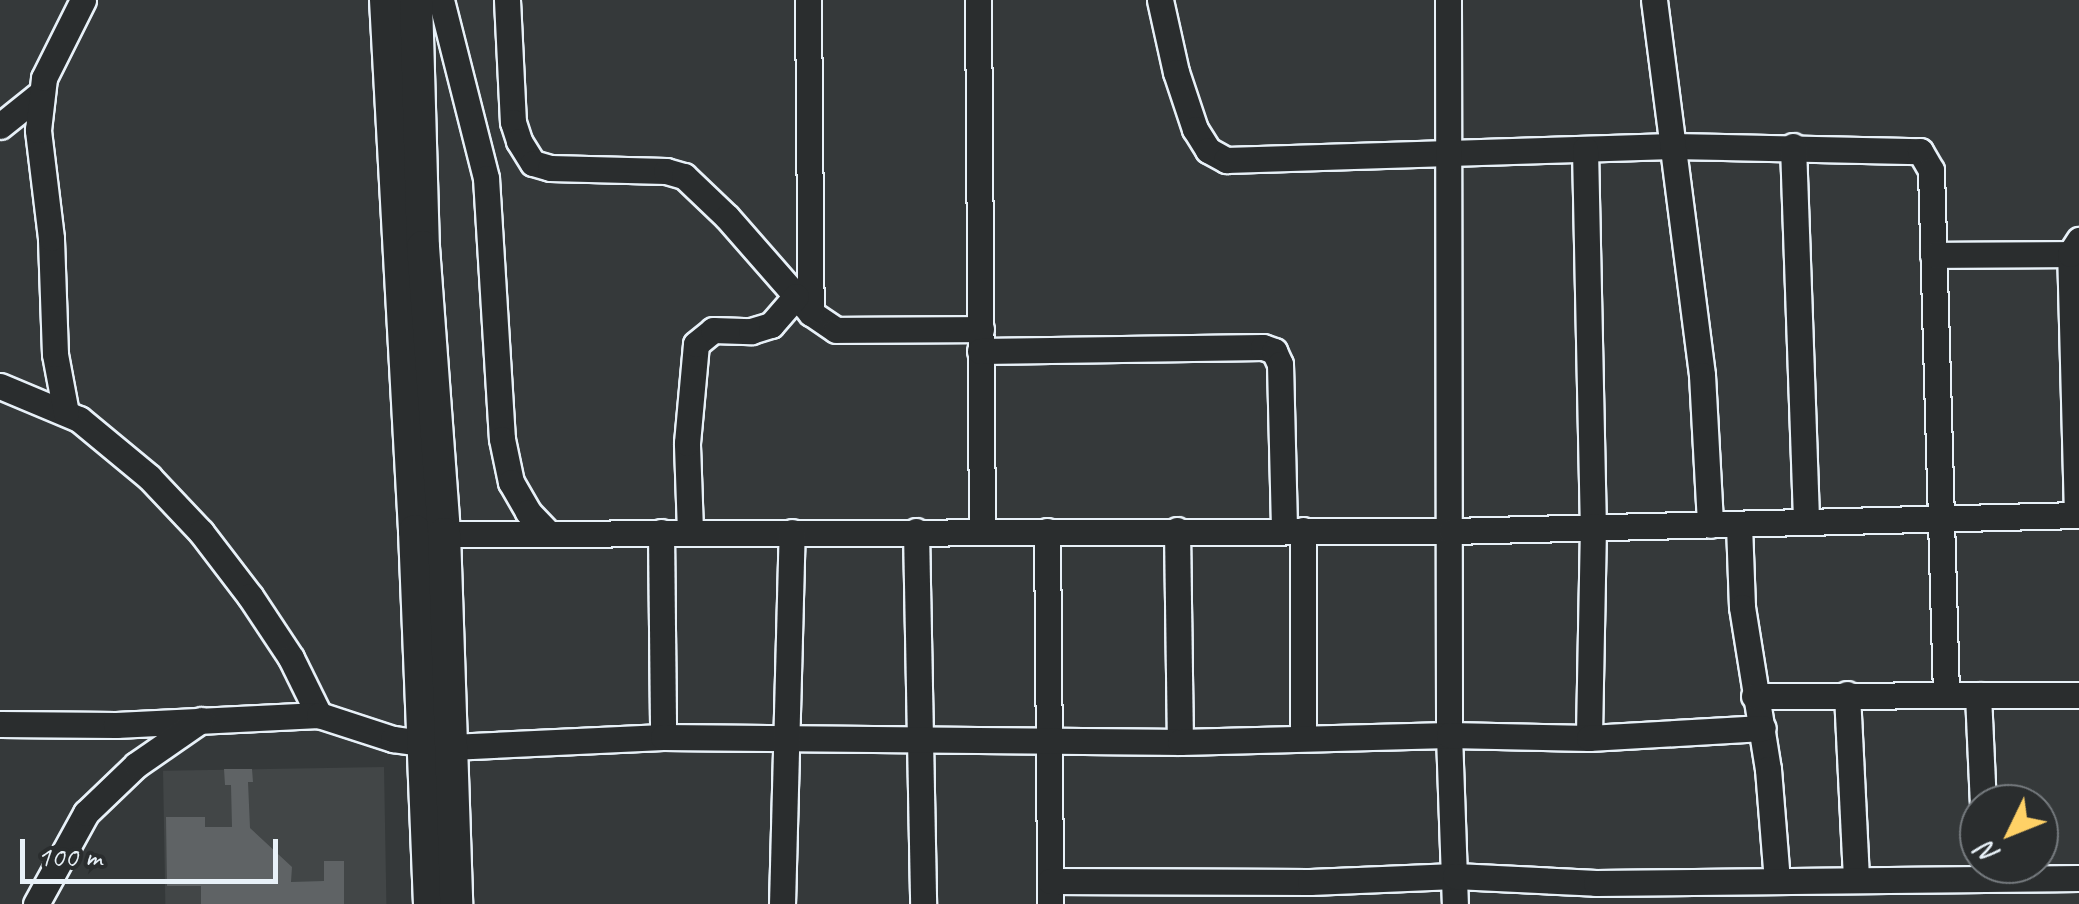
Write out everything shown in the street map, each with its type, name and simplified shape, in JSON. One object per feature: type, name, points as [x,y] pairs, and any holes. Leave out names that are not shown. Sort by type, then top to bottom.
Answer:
[{"type":"main road","points":[[386,0],[438,746],[456,904]]},
{"type":"main road","points":[[416,0],[423,247],[444,534],[430,904]]},
{"type":"street","points":[[66,413],[55,354],[51,238],[38,130],[40,94],[53,56],[82,0]]},
{"type":"street","points":[[440,0],[467,91],[486,178],[502,439],[511,482],[528,512],[550,534]]},
{"type":"street","points":[[507,0],[513,122],[533,163]]},
{"type":"street","points":[[803,304],[808,0]]},
{"type":"street","points":[[978,0],[982,531]]},
{"type":"street","points":[[1160,0],[1176,72],[1195,129],[1208,150],[1226,160],[1672,146],[1920,151],[1931,170],[1946,694]]},
{"type":"street","points":[[1448,0],[1452,531],[1449,735],[1455,904]]},
{"type":"street","points":[[1654,0],[1702,376],[1710,525]]},
{"type":"street","points":[[467,91],[507,142],[533,163],[550,168],[666,170],[684,176],[727,216],[803,304],[836,330],[980,340],[1263,347],[1274,351],[1280,364],[1293,530],[1303,738]]},
{"type":"street","points":[[0,126],[40,94]]},
{"type":"street","points":[[1793,146],[1806,522]]},
{"type":"street","points":[[1584,149],[1593,526],[1589,738]]},
{"type":"street","points":[[444,534],[1452,531],[2078,516],[2074,247],[1933,255]]},
{"type":"street","points":[[690,532],[687,444],[696,344],[713,330],[763,328],[803,304]]},
{"type":"street","points":[[0,386],[66,413],[94,430],[149,476],[201,532],[290,658],[319,715]]},
{"type":"street","points":[[1739,525],[1742,607],[1754,696],[1763,728],[1778,881]]},
{"type":"street","points":[[1177,530],[1180,742]]},
{"type":"street","points":[[916,531],[923,904]]},
{"type":"street","points":[[1047,531],[1050,892],[1310,893],[1454,876],[1596,893],[1731,893],[1778,881],[1959,873]]},
{"type":"street","points":[[661,532],[664,738]]},
{"type":"street","points":[[782,904],[792,532]]},
{"type":"street","points":[[1847,694],[1856,880]]},
{"type":"street","points":[[1754,696],[2079,694]]},
{"type":"street","points":[[1978,695],[1982,784]]},
{"type":"street","points":[[0,724],[319,715],[352,728],[438,746],[664,738],[1180,742],[1449,735],[1589,738],[1763,728]]},
{"type":"street","points":[[36,904],[86,813],[136,766],[201,720]]},
{"type":"shaded area","points":[[384,767],[386,904],[165,904],[163,771]]},
{"type":"building","points":[[224,769],[252,769],[253,782],[248,782],[250,828],[292,867],[291,882],[324,881],[324,861],[344,861],[344,904],[201,904],[201,886],[167,886],[166,817],[205,817],[205,827],[232,827],[231,785],[225,785]]}]
